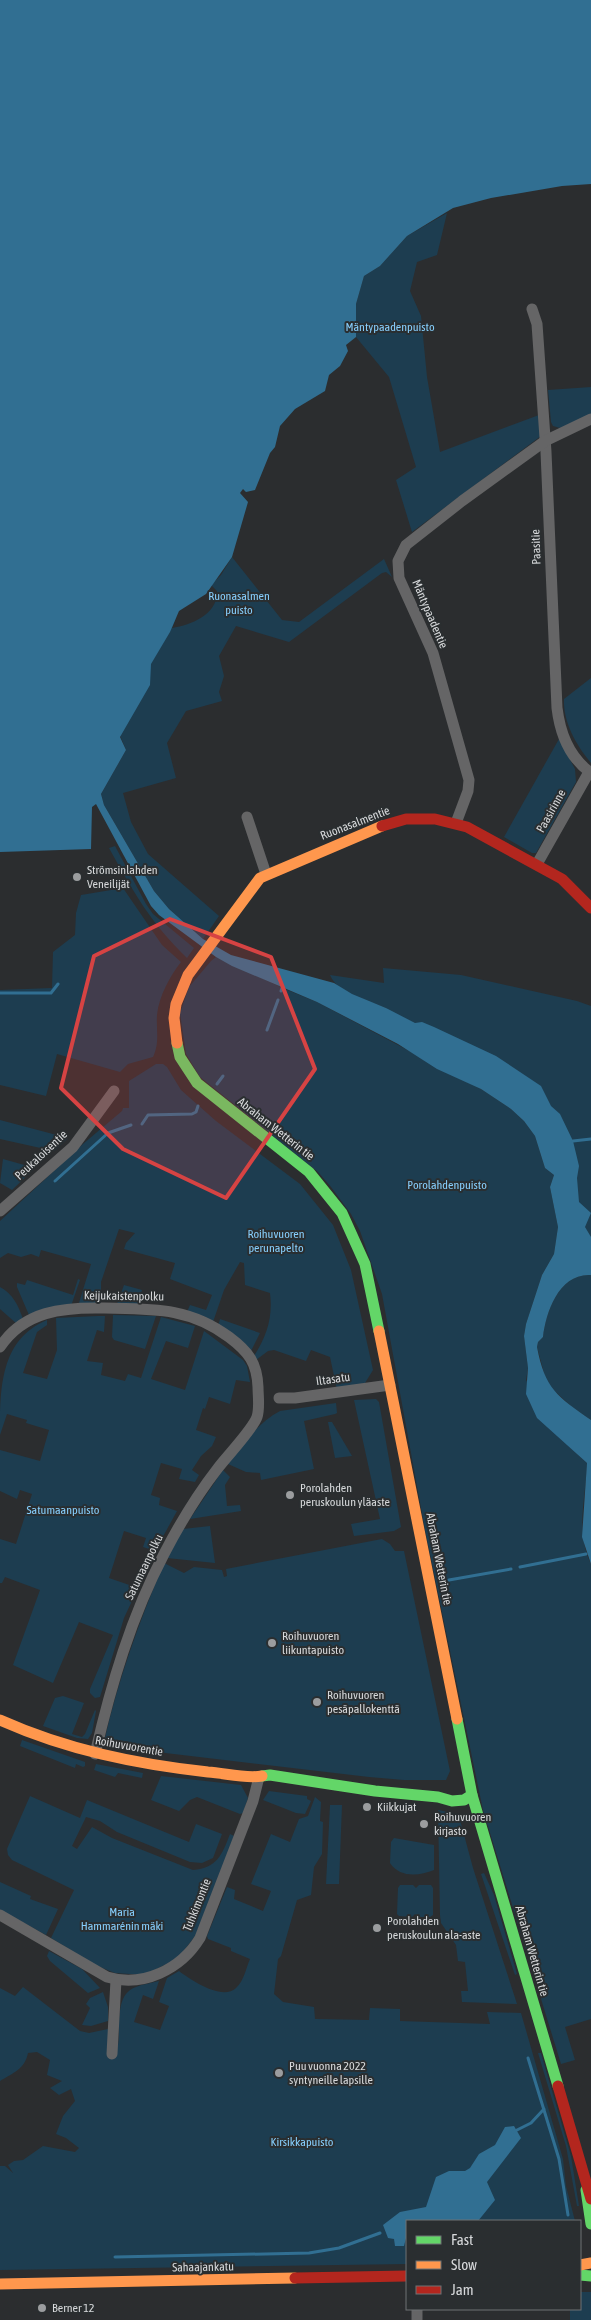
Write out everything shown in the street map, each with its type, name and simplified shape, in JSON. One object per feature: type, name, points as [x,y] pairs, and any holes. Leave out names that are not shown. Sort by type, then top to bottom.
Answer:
[{"type":"street","name":"Paasitie","points":[[532,309],[537,324],[545,441],[558,714],[567,744],[579,762],[590,772]]},
{"type":"street","name":"Mäntypaadentie","points":[[456,823],[468,791],[469,780],[433,654],[399,578],[398,561],[406,545],[420,532],[545,441],[591,420]]},
{"type":"street","name":"Paasirinne","points":[[537,864],[590,772]]},
{"type":"street","points":[[247,817],[266,874]]},
{"type":"street","name":"Ruonasalmentie","points":[[176,1004],[183,983],[202,954],[248,891],[266,874],[391,822],[420,818],[456,823],[537,864],[566,882],[591,908]]},
{"type":"street","name":"Abraham Wetterin tie","points":[[176,1004],[174,1028],[177,1047],[180,1057],[197,1083],[309,1172],[328,1193],[350,1226],[367,1273],[472,1795],[584,2181],[591,2199]]},
{"type":"street","name":"Peukaloisentie","points":[[0,1211],[73,1147],[114,1091]]},
{"type":"street","name":"Keijukaistenpolku","points":[[0,1348],[7,1337],[18,1327],[40,1314],[52,1310],[96,1308],[176,1312],[214,1326],[251,1357],[257,1373],[258,1412]]},
{"type":"street","name":"Iltasatu","points":[[279,1398],[295,1398],[390,1385]]},
{"type":"street","name":"Satumaanpolku","points":[[95,1754],[118,1664],[161,1559],[206,1483],[256,1420],[258,1412]]},
{"type":"street","name":"Roihuvuorentie","points":[[0,1720],[64,1747],[142,1764],[259,1777],[269,1783],[343,1792],[356,1789],[438,1797],[449,1792],[462,1791],[472,1795]]},
{"type":"street","name":"Tuhkimontie","points":[[116,1980],[138,1979],[163,1972],[178,1964],[196,1944],[253,1801],[259,1777]]},
{"type":"street","points":[[0,1915],[116,1980],[112,2054]]},
{"type":"street","name":"Abraham Wetterin tie","points":[[584,2181],[591,2224]]},
{"type":"street","name":"Sahaajankatu","points":[[0,2284],[406,2276]]},
{"type":"highlighted area","points":[[170,919],[271,957],[315,1069],[226,1198],[123,1149],[61,1088],[94,956]]},
{"type":"green space","name":"Mäntypaadenpuisto","points":[[447,213],[437,255],[417,262],[410,291],[421,316],[427,377],[440,452],[539,415],[541,436],[412,532],[396,480],[416,467],[389,377],[356,337],[356,304],[364,276],[380,266],[407,236]]},
{"type":"green space","points":[[591,387],[591,416],[560,428],[553,426],[548,390]]},
{"type":"green space","name":"Ruonasalmen puisto","points":[[232,557],[282,620],[299,622],[384,559],[392,577],[386,572],[382,573],[289,642],[236,626],[219,656],[224,676],[219,692],[222,701],[186,711],[167,743],[176,778],[123,793],[131,822],[148,854],[219,916],[203,939],[169,909],[154,891],[104,805],[101,794],[126,750],[114,721],[177,616],[172,628],[195,621],[213,606],[217,591],[211,585],[221,575]]},
{"type":"green space","points":[[591,678],[591,763],[571,733],[564,708],[564,699]]},
{"type":"green space","points":[[559,739],[575,769],[576,782],[536,853],[532,853],[504,837]]},
{"type":"green space","points":[[115,846],[153,914],[194,948],[187,958],[163,932],[135,893],[109,848]]},
{"type":"green space","points":[[123,888],[162,945],[181,962],[169,980],[160,1001],[157,1015],[156,1046],[153,1057],[128,1064],[120,1072],[57,1054],[46,1096],[0,1085],[0,990],[52,988],[53,952],[75,935],[76,913],[81,895]]},
{"type":"green space","name":"Porolahdenpuisto","points":[[216,957],[317,1002],[481,1089],[511,1109],[524,1121],[535,1136],[545,1168],[554,1175],[550,1187],[558,1227],[554,1254],[542,1275],[524,1336],[528,1368],[526,1380],[576,1453],[587,1463],[582,1527],[586,1552],[591,1564],[591,2019],[565,2027],[575,2060],[561,2064],[483,1810],[425,1530],[382,1294],[360,1231],[351,1214],[318,1172],[200,1077],[186,1054],[180,1013],[189,987]]},
{"type":"green space","points":[[383,968],[461,975],[577,1001],[591,1006],[591,1244],[586,1239],[564,1146],[386,1008],[346,992],[334,982],[330,975],[384,983]]},
{"type":"green space","name":"Roihuvuoren perunapelto","points":[[156,1064],[163,1064],[167,1067],[181,1090],[216,1121],[300,1184],[333,1225],[351,1270],[373,1370],[365,1383],[337,1390],[330,1357],[311,1350],[306,1361],[274,1350],[268,1351],[256,1360],[254,1356],[266,1334],[270,1318],[270,1293],[245,1285],[244,1263],[240,1262],[224,1290],[213,1322],[187,1312],[190,1305],[206,1310],[212,1295],[170,1279],[175,1263],[124,1249],[126,1243],[135,1233],[119,1229],[101,1282],[101,1304],[78,1306],[91,1264],[41,1250],[39,1257],[31,1254],[21,1257],[8,1253],[0,1258],[0,1221],[83,1144],[122,1111],[123,1108],[129,1108],[129,1081]]},
{"type":"green space","points":[[0,1120],[68,1138],[54,1151],[0,1139]]},
{"type":"green space","points":[[3,1159],[35,1168],[12,1190],[0,1183]]},
{"type":"green space","points":[[591,1275],[591,1420],[572,1407],[547,1384],[537,1347],[538,1342],[543,1337],[547,1316],[556,1296],[570,1280],[580,1276]]},
{"type":"green space","points":[[78,1279],[80,1280],[71,1306],[29,1315],[17,1287],[17,1283],[25,1285],[27,1280],[73,1295]]},
{"type":"green space","points":[[124,1285],[142,1290],[138,1304],[117,1304]]},
{"type":"green space","points":[[0,1287],[15,1300],[23,1319],[17,1324],[0,1309]]},
{"type":"green space","points":[[113,1315],[156,1316],[145,1349],[114,1340],[112,1337]]},
{"type":"green space","name":"Satumaanpuisto","points":[[105,1316],[104,1332],[97,1330],[87,1361],[103,1363],[101,1375],[125,1381],[128,1374],[141,1378],[161,1317],[195,1326],[188,1348],[166,1341],[151,1379],[185,1390],[204,1331],[243,1360],[247,1366],[250,1382],[236,1380],[230,1404],[209,1397],[205,1409],[203,1408],[196,1430],[216,1437],[212,1446],[201,1456],[192,1470],[199,1475],[195,1482],[179,1479],[182,1469],[161,1463],[151,1495],[160,1498],[159,1505],[177,1511],[155,1551],[143,1547],[146,1538],[124,1531],[109,1578],[138,1588],[124,1618],[100,1697],[95,1698],[90,1693],[90,1689],[113,1635],[79,1622],[53,1683],[13,1665],[40,1590],[5,1577],[2,1583],[0,1583],[0,1539],[16,1544],[32,1494],[20,1490],[17,1499],[0,1491],[0,1450],[40,1461],[49,1430],[26,1423],[27,1420],[7,1414],[0,1435],[0,1417],[2,1383],[6,1367],[11,1353],[31,1329],[47,1320],[47,1325],[37,1332],[23,1373],[47,1379],[57,1350],[56,1318]]},
{"type":"green space","points":[[220,1319],[260,1333],[251,1351],[218,1326]]},
{"type":"green space","points":[[376,1399],[379,1402],[401,1527],[394,1531],[354,1536],[351,1524],[380,1519],[354,1400]]},
{"type":"green space","points":[[336,1403],[337,1413],[304,1421],[314,1469],[261,1480],[260,1473],[246,1472],[228,1464],[257,1428],[280,1411]]},
{"type":"green space","points":[[328,1422],[332,1422],[352,1456],[335,1458]]},
{"type":"green space","points":[[223,1470],[230,1477],[225,1485],[227,1506],[240,1505],[241,1511],[190,1519]]},
{"type":"green space","points":[[210,1526],[215,1563],[167,1558],[183,1529]]},
{"type":"green space","name":"Roihuvuoren liikuntapuisto","points":[[382,1539],[390,1544],[395,1551],[404,1551],[450,1771],[446,1780],[404,1780],[369,1777],[157,1752],[104,1742],[130,1651],[164,1563],[184,1573],[194,1567],[222,1570],[224,1577],[227,1576],[226,1569]]},
{"type":"green space","points":[[63,1696],[84,1703],[72,1734],[82,1737],[96,1711],[92,1733],[88,1739],[77,1738],[43,1726],[55,1698]]},
{"type":"green space","points":[[22,1740],[85,1762],[85,1766],[76,1764],[75,1768],[20,1746]]},
{"type":"green space","points":[[96,1764],[143,1773],[142,1778],[118,1773],[115,1777],[94,1770]]},
{"type":"green space","points":[[161,1776],[241,1785],[248,1798],[243,1813],[240,1814],[197,1797],[190,1800],[179,1811],[151,1800]]},
{"type":"green space","points":[[269,1791],[307,1796],[307,1799],[311,1801],[305,1814],[296,1813],[263,1800]]},
{"type":"green space","name":"Maria Hammarénin mäki","points":[[30,1796],[80,1818],[87,1800],[189,1842],[196,1824],[222,1834],[213,1858],[202,1863],[190,1862],[117,1832],[100,1821],[86,1817],[72,1846],[77,1849],[92,1827],[112,1838],[193,1870],[208,1866],[218,1859],[230,1834],[234,1836],[196,1935],[178,1958],[145,1975],[115,1973],[95,1965],[51,1938],[74,1890],[12,1860],[8,1855],[7,1849]]},
{"type":"green space","name":"Kirsikkapuisto","points":[[315,1797],[321,1802],[320,1821],[323,1822],[322,1854],[314,1867],[311,1895],[297,1900],[281,1956],[278,1959],[274,1994],[283,2002],[314,2007],[315,2019],[369,2020],[370,2008],[400,2009],[400,2021],[490,2024],[487,2012],[521,2013],[563,2159],[566,2186],[575,2220],[406,2220],[406,2264],[0,2270],[0,2166],[5,2166],[13,2173],[8,2165],[14,2161],[23,2160],[43,2146],[75,2152],[79,2148],[66,2138],[56,2134],[63,2116],[75,2101],[71,2089],[59,2095],[50,2088],[62,2081],[47,2075],[50,2060],[37,2052],[28,2053],[21,2067],[0,2081],[0,1988],[15,1996],[23,1987],[80,2031],[89,2033],[108,2029],[118,2045],[121,2004],[124,1996],[136,1987],[159,1981],[153,1999],[143,1995],[134,2022],[160,2030],[169,2006],[159,2002],[167,1978],[179,1971],[199,1984],[215,1991],[230,1991],[236,1988],[243,1978],[250,1959],[231,1951],[231,1948],[208,1939],[207,1936],[227,1887],[235,1890],[234,1899],[263,1911],[271,1891],[251,1884],[271,1834],[290,1842],[299,1819],[308,1816]]},
{"type":"green space","points":[[330,1805],[342,1805],[339,1884],[326,1884]]},
{"type":"green space","points":[[438,1810],[453,1813],[460,1820],[473,1868],[517,2004],[462,2002],[461,1991],[468,1991],[465,1962],[458,1961],[456,1945],[441,1923],[440,1915]]},
{"type":"green space","points":[[394,1838],[434,1845],[434,1870],[422,1874],[410,1874],[394,1868],[390,1863],[391,1842]]},
{"type":"green space","points":[[484,1873],[494,1895],[517,1974],[515,1975],[481,1874]]},
{"type":"green space","points":[[0,1882],[31,1896],[30,1899],[58,1909],[46,1935],[0,1910]]},
{"type":"green space","points":[[400,1885],[413,1885],[416,1888],[419,1885],[431,1885],[433,1888],[433,1915],[430,1917],[418,1917],[415,1914],[412,1917],[399,1916],[397,1914],[398,1888]]},
{"type":"green space","points":[[49,1951],[82,1969],[100,1988],[88,1993],[50,1961],[47,1956]]},
{"type":"green space","points":[[103,1992],[108,2007],[108,2021],[91,2026],[82,2025],[90,2008],[86,2004],[90,1998]]},
{"type":"green space","points":[[538,2053],[541,2053],[571,2156],[579,2206],[577,2206],[566,2146]]},
{"type":"green space","points":[[581,2292],[591,2292],[591,2320],[570,2320],[570,2310],[581,2310]]},
{"type":"shaded area","points":[[0,0],[591,0],[591,184],[562,186],[491,198],[453,208],[407,236],[380,266],[364,276],[356,304],[356,337],[346,345],[348,351],[340,366],[329,375],[325,391],[295,409],[280,426],[275,447],[270,453],[255,490],[246,492],[243,489],[240,493],[248,502],[232,557],[206,594],[179,611],[170,632],[151,664],[150,685],[120,737],[126,750],[101,794],[104,805],[154,891],[169,909],[203,939],[231,955],[334,983],[352,994],[415,1023],[422,1022],[496,1056],[541,1086],[551,1106],[560,1114],[573,1141],[579,1166],[577,1178],[579,1202],[591,1213],[585,1227],[591,1237],[591,1275],[580,1276],[570,1280],[556,1296],[547,1316],[543,1337],[538,1342],[537,1347],[544,1373],[554,1390],[591,1420],[591,1564],[582,1537],[587,1463],[537,1418],[526,1394],[528,1368],[524,1336],[526,1324],[542,1275],[554,1254],[558,1227],[550,1187],[554,1175],[545,1168],[535,1136],[524,1121],[511,1109],[481,1089],[437,1069],[398,1044],[317,1002],[232,966],[216,957],[159,915],[151,906],[96,804],[92,807],[91,849],[0,852]]},
{"type":"shaded area","points":[[514,2126],[521,2138],[487,2182],[495,2200],[479,2220],[406,2220],[404,2246],[395,2246],[394,2239],[388,2238],[383,2225],[400,2212],[426,2207],[436,2177],[449,2171],[465,2171],[470,2168],[479,2154],[495,2145],[505,2127]]},
{"type":"waterway","points":[[0,993],[51,993],[58,984]]},
{"type":"waterway","points":[[267,1030],[278,1000]]},
{"type":"waterway","points":[[217,1084],[223,1076]]},
{"type":"waterway","points":[[142,1124],[148,1115],[192,1114],[196,1112],[198,1106]]},
{"type":"waterway","points":[[55,1181],[108,1133],[131,1125]]},
{"type":"waterway","points":[[573,1141],[591,1139]]},
{"type":"waterway","points":[[520,1567],[586,1554]]},
{"type":"waterway","points":[[449,1580],[511,1569]]},
{"type":"waterway","points":[[528,2058],[559,2159],[568,2215]]},
{"type":"waterway","points":[[513,2132],[531,2123],[544,2109]]},
{"type":"waterway","points":[[115,2257],[309,2253],[339,2248],[380,2233]]},
{"type":"traffic: fast","points":[[177,1043],[180,1057],[197,1083],[309,1172],[342,1213],[365,1264],[379,1331]]},
{"type":"traffic: fast","points":[[457,1719],[472,1795],[558,2086]]},
{"type":"traffic: fast","points":[[262,1776],[270,1775],[375,1791],[438,1797],[452,1801],[464,1800],[472,1795]]},
{"type":"traffic: fast","points":[[586,2190],[591,2224]]},
{"type":"traffic: fast","points":[[581,2275],[591,2276]]},
{"type":"traffic: slow","points":[[177,1043],[174,1018],[176,1004],[188,975],[260,878],[382,826]]},
{"type":"traffic: slow","points":[[379,1331],[457,1719]]},
{"type":"traffic: slow","points":[[0,1720],[25,1731],[76,1748],[128,1760],[235,1776],[262,1776]]},
{"type":"traffic: slow","points":[[581,2265],[591,2263]]},
{"type":"traffic: slow","points":[[0,2284],[295,2278]]},
{"type":"traffic: jam","points":[[382,826],[406,819],[435,819],[467,827],[562,879],[591,908]]},
{"type":"traffic: jam","points":[[558,2086],[591,2199]]},
{"type":"traffic: jam","points":[[295,2278],[406,2276]]},
{"type":"place","name":"Strömsinlahden Veneilijät","points":[[77,877]]},
{"type":"place","name":"Porolahden peruskoulun yläaste","points":[[290,1495]]},
{"type":"place","name":"Roihuvuoren liikuntapuisto","points":[[272,1643]]},
{"type":"place","name":"Roihuvuoren pesäpallokenttä","points":[[317,1702]]},
{"type":"place","name":"Kiikkujat","points":[[367,1807]]},
{"type":"place","name":"Roihuvuoren kirjasto","points":[[424,1824]]},
{"type":"place","name":"Porolahden peruskoulun ala-aste","points":[[377,1928]]},
{"type":"place","name":"Puu vuonna 2022 syntyneille lapsille","points":[[279,2073]]},
{"type":"place","name":"Berner 12","points":[[42,2308]]}]
